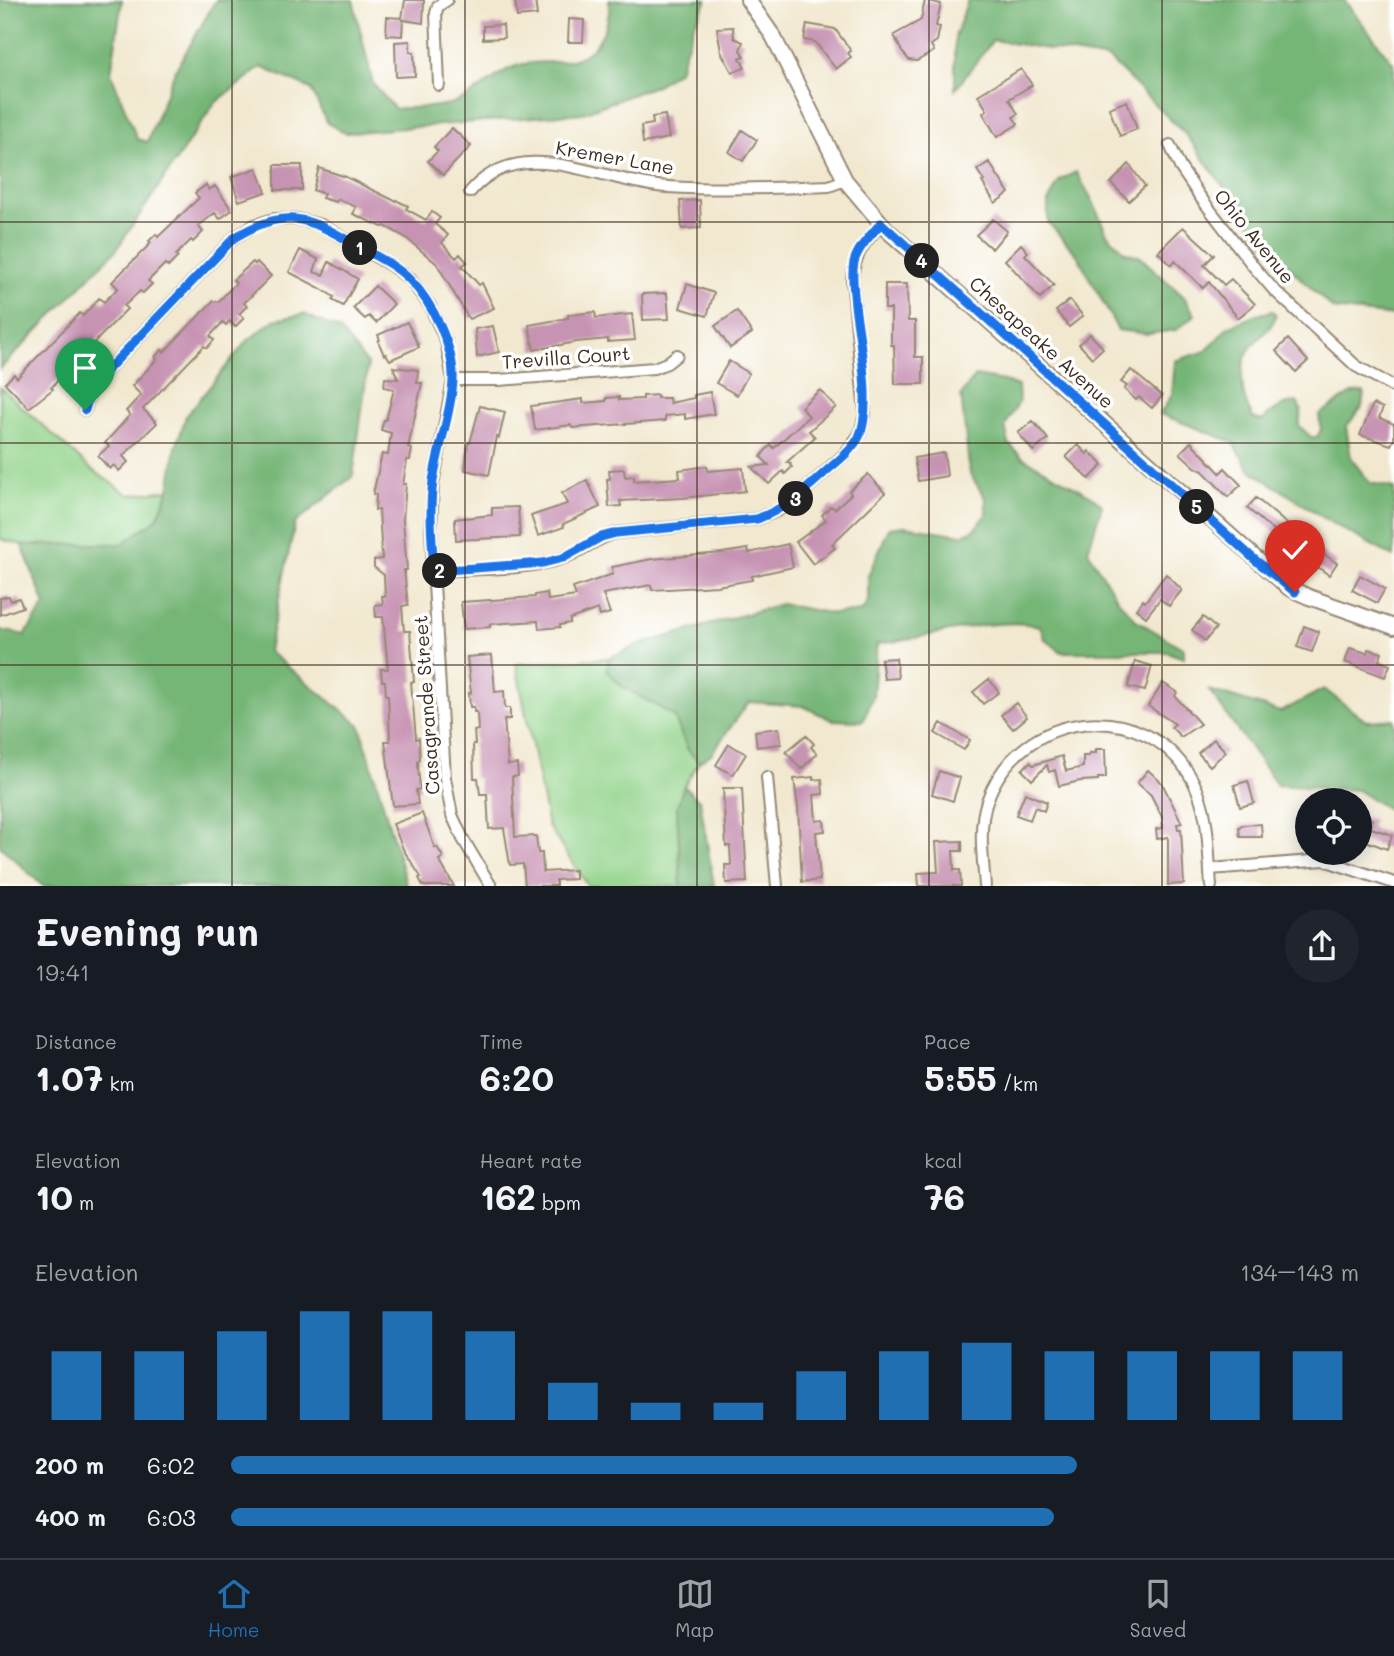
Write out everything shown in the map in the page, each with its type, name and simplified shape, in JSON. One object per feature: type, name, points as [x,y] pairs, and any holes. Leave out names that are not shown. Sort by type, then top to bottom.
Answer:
[{"type":"street","points":[[439,85],[436,13],[438,6],[447,0]]},
{"type":"street","name":"Chesapeake Avenue","points":[[748,0],[773,36],[845,180],[881,223],[1289,588],[1394,627]]},
{"type":"street","name":"Ohio Avenue","points":[[1170,145],[1180,167],[1201,198],[1273,289],[1356,366],[1394,387]]},
{"type":"street","name":"Kremer Lane","points":[[470,192],[491,173],[534,162],[574,167],[666,187],[828,186],[845,180]]},
{"type":"street","name":"Casagrande Street","points":[[85,410],[91,387],[234,238],[255,225],[274,219],[297,219],[321,225],[410,279],[430,306],[446,341],[453,380],[433,484],[431,530],[446,778],[452,816],[491,886]]},
{"type":"street","points":[[434,571],[543,563],[563,558],[612,534],[757,519],[793,501],[845,454],[860,434],[865,413],[861,349],[852,279],[854,261],[859,251],[881,223]]},
{"type":"street","name":"Trevilla Court","points":[[453,380],[499,380],[653,368],[667,363],[677,355]]},
{"type":"street","points":[[985,886],[982,821],[987,802],[1002,771],[1016,754],[1033,742],[1050,732],[1081,723],[1107,723],[1130,729],[1157,742],[1180,762],[1193,781],[1203,805],[1211,886]]},
{"type":"street","points":[[767,777],[777,886]]},
{"type":"street","points":[[1210,869],[1324,860],[1394,883]]},
{"type":"green space","points":[[0,0],[122,0],[111,73],[137,139],[147,142],[175,71],[216,0],[353,0],[373,84],[395,109],[452,103],[469,96],[519,65],[564,61],[586,54],[598,41],[606,26],[609,0],[707,0],[694,25],[679,70],[657,85],[583,113],[346,133],[327,123],[311,89],[261,67],[214,104],[116,250],[0,369]]},
{"type":"green space","points":[[968,0],[1344,0],[1394,64],[1394,316],[1333,309],[1265,244],[1187,136],[1109,59],[993,40],[955,90],[955,37]]},
{"type":"green space","points":[[1076,172],[1107,234],[1125,252],[1139,256],[1184,297],[1195,315],[1176,330],[1147,334],[1118,330],[1078,256],[1048,222],[1048,202],[1060,180]]},
{"type":"green space","points":[[1273,311],[1276,316],[1274,321],[1249,350],[1243,369],[1245,399],[1253,418],[1262,421],[1278,408],[1297,402],[1301,410],[1299,426],[1311,437],[1317,437],[1321,430],[1319,415],[1352,393],[1364,392],[1362,407],[1346,427],[1351,458],[1370,483],[1394,488],[1394,557],[1333,524],[1249,469],[1233,442],[1160,414],[1172,395],[1175,361],[1206,351],[1228,327]]},
{"type":"green space","points":[[304,314],[340,330],[368,365],[353,476],[295,523],[268,651],[360,725],[407,886],[43,886],[0,846],[0,630],[25,635],[45,605],[22,545],[122,544],[157,519],[169,490],[176,447],[186,416],[246,342],[274,320]]},
{"type":"green space","points":[[975,376],[1018,386],[1019,402],[1005,426],[1009,444],[1023,458],[1090,495],[1102,505],[1088,551],[1118,600],[1136,620],[1184,649],[1184,658],[1167,652],[1061,652],[1044,638],[1040,626],[1021,623],[959,629],[877,644],[873,696],[863,721],[832,720],[803,706],[749,702],[711,754],[699,762],[688,750],[674,716],[622,686],[607,671],[609,658],[638,645],[781,604],[834,614],[862,611],[868,601],[868,576],[889,528],[905,526],[962,535],[974,530],[986,515],[986,499],[970,474],[961,395]]},
{"type":"green space","points":[[0,387],[91,469],[129,495],[169,490],[157,519],[122,544],[22,545],[0,539]]},
{"type":"green space","points":[[609,658],[607,671],[622,686],[674,716],[688,750],[699,762],[684,786],[677,807],[681,886],[588,886],[548,826],[516,664]]},
{"type":"green space","points":[[1324,689],[1366,721],[1394,719],[1394,813],[1372,799],[1372,788],[1277,785],[1209,690],[1281,712]]},
{"type":"green space","points":[[684,786],[700,801],[714,886],[681,886],[677,807]]},
{"type":"building","points":[[405,0],[424,0],[423,23],[403,20],[402,36],[386,35],[387,17],[402,18]]},
{"type":"building","points":[[515,0],[535,0],[537,15],[517,17]]},
{"type":"building","points":[[925,0],[941,4],[936,26],[940,27],[937,41],[931,45],[934,51],[917,61],[909,60],[894,35],[921,20]]},
{"type":"building","points":[[569,19],[584,20],[583,42],[568,42]]},
{"type":"building","points":[[807,24],[835,29],[851,51],[848,53],[851,57],[836,69],[815,42],[804,40]]},
{"type":"building","points":[[503,25],[504,38],[483,39],[483,26]]},
{"type":"building","points":[[733,27],[734,38],[743,42],[740,50],[744,56],[740,58],[745,68],[732,72],[721,52],[717,28]]},
{"type":"building","points":[[410,41],[410,52],[414,52],[415,76],[396,77],[395,42]]},
{"type":"building","points":[[1021,69],[1032,85],[1009,99],[1018,114],[1013,117],[1018,124],[997,137],[983,113],[987,110],[978,95]]},
{"type":"building","points":[[1127,101],[1137,129],[1120,136],[1109,108]]},
{"type":"building","points":[[665,115],[669,138],[643,143],[641,126],[653,124],[652,117]]},
{"type":"building","points":[[452,128],[471,146],[443,175],[428,161],[438,151],[434,147]]},
{"type":"building","points":[[742,130],[757,140],[743,161],[729,152]]},
{"type":"building","points":[[989,162],[1009,193],[995,203],[977,170]]},
{"type":"building","points":[[1129,164],[1145,186],[1129,201],[1111,183]]},
{"type":"building","points":[[275,165],[302,165],[302,190],[275,190]]},
{"type":"building","points":[[257,168],[266,192],[239,201],[231,177]]},
{"type":"building","points":[[319,168],[396,200],[426,220],[432,212],[440,218],[435,224],[448,235],[442,243],[456,258],[460,254],[467,262],[462,266],[479,285],[482,283],[494,308],[469,319],[437,264],[405,237],[353,214],[356,207],[338,199],[336,202],[322,198],[324,194],[313,190]]},
{"type":"building","points":[[206,185],[209,190],[215,186],[232,210],[220,219],[215,213],[198,226],[203,232],[176,255],[178,257],[168,267],[165,264],[148,281],[152,284],[124,306],[127,309],[91,346],[88,343],[72,358],[75,361],[51,388],[53,389],[29,408],[5,383],[14,374],[17,378],[80,313],[83,316],[99,298],[104,302],[118,288],[112,282],[151,243],[149,241],[156,234],[158,237],[199,198],[195,193]]},
{"type":"building","points":[[700,200],[701,228],[682,229],[680,201]]},
{"type":"building","points":[[993,219],[1007,231],[992,249],[976,235]]},
{"type":"building","points":[[1183,227],[1214,255],[1204,265],[1224,285],[1231,279],[1255,304],[1238,318],[1209,282],[1203,288],[1175,261],[1171,265],[1158,252]]},
{"type":"building","points":[[1021,244],[1028,252],[1025,255],[1054,285],[1040,298],[1005,260]]},
{"type":"building","points":[[300,250],[318,259],[314,272],[323,275],[329,262],[358,279],[343,306],[320,288],[289,272]]},
{"type":"building","points":[[253,262],[257,262],[271,276],[244,303],[247,306],[239,314],[244,318],[235,327],[230,321],[226,325],[223,322],[210,336],[214,340],[207,348],[204,346],[143,409],[157,423],[123,456],[128,462],[119,471],[114,465],[110,469],[98,456],[109,446],[105,443],[130,415],[126,411],[141,395],[132,386],[157,359],[155,357],[162,350],[164,352],[213,301],[218,302],[236,283],[233,280]]},
{"type":"building","points":[[687,284],[714,293],[707,316],[680,308]]},
{"type":"building","points":[[885,284],[907,284],[908,321],[915,321],[915,357],[923,357],[923,384],[895,384],[891,309],[885,309]]},
{"type":"building","points":[[375,286],[394,304],[376,323],[369,316],[365,319],[353,308]]},
{"type":"building","points":[[667,293],[669,319],[643,320],[642,294]]},
{"type":"building","points":[[1070,300],[1083,316],[1069,327],[1056,311]]},
{"type":"building","points":[[737,311],[752,333],[730,348],[715,326]]},
{"type":"building","points":[[595,312],[596,318],[632,314],[635,340],[576,342],[534,350],[529,325],[568,318],[568,315]]},
{"type":"building","points":[[407,322],[419,347],[390,360],[384,355],[378,335]]},
{"type":"building","points":[[493,326],[499,352],[477,357],[475,329]]},
{"type":"building","points":[[1090,334],[1103,348],[1092,358],[1079,344]]},
{"type":"building","points":[[1288,339],[1308,361],[1296,372],[1276,351]]},
{"type":"building","points":[[729,361],[749,373],[737,395],[716,383]]},
{"type":"building","points":[[393,367],[418,370],[417,383],[422,383],[408,448],[412,449],[410,460],[407,460],[403,484],[406,484],[403,520],[408,605],[402,606],[404,631],[410,631],[414,682],[411,682],[416,739],[419,738],[420,789],[416,790],[418,804],[393,806],[385,741],[390,741],[388,695],[385,681],[382,681],[381,669],[388,669],[383,617],[376,617],[375,605],[383,604],[384,575],[374,567],[374,560],[382,559],[379,510],[375,510],[376,495],[373,494],[382,454],[388,455],[391,433],[381,430],[394,389],[384,387],[385,378],[398,379]]},
{"type":"building","points":[[1131,370],[1162,396],[1152,408],[1139,397],[1136,400],[1124,389],[1127,386],[1121,382]]},
{"type":"building","points":[[820,390],[836,407],[809,431],[815,437],[787,462],[791,463],[792,467],[785,474],[783,471],[769,484],[751,467],[769,465],[761,457],[765,451],[771,445],[774,448],[809,416],[801,407]]},
{"type":"building","points":[[710,392],[714,414],[685,419],[685,414],[665,416],[665,421],[572,428],[571,425],[535,430],[531,406],[583,399],[583,403],[619,397],[619,400],[643,399],[643,396],[657,395],[657,398],[669,398],[670,403]]},
{"type":"building","points":[[1373,404],[1383,408],[1379,418],[1394,424],[1394,439],[1391,445],[1360,435]]},
{"type":"building","points":[[480,406],[505,412],[489,475],[465,470],[468,443]]},
{"type":"building","points":[[1033,421],[1048,439],[1033,451],[1018,433]]},
{"type":"building","points":[[1191,442],[1220,473],[1225,468],[1241,485],[1228,497],[1203,471],[1180,453]]},
{"type":"building","points":[[1078,445],[1087,454],[1089,451],[1103,465],[1089,479],[1066,457]]},
{"type":"building","points":[[944,453],[947,476],[918,481],[914,458]]},
{"type":"building","points":[[707,466],[708,471],[743,468],[745,491],[620,501],[621,506],[609,507],[609,470],[624,469],[625,477],[634,476],[634,481],[680,478],[679,470]]},
{"type":"building","points":[[868,474],[885,493],[832,544],[835,548],[813,564],[796,542],[826,520],[822,515],[831,506],[835,509],[851,494],[849,491]]},
{"type":"building","points":[[587,480],[600,507],[563,524],[564,527],[538,536],[531,516],[567,504],[562,493]]},
{"type":"building","points":[[1256,498],[1300,535],[1291,546],[1247,508]]},
{"type":"building","points":[[518,507],[520,537],[456,540],[455,519],[492,515],[492,508]]},
{"type":"building","points":[[788,544],[793,567],[752,576],[752,580],[717,586],[652,590],[651,585],[603,594],[610,613],[600,616],[598,609],[570,619],[570,623],[560,627],[539,629],[538,621],[490,624],[490,627],[464,629],[461,602],[535,597],[547,593],[548,600],[576,596],[573,588],[613,574],[612,567],[652,559],[748,549],[749,553]]},
{"type":"building","points":[[1320,552],[1337,563],[1329,575],[1312,563]]},
{"type":"building","points":[[1166,574],[1182,590],[1169,606],[1160,599],[1146,617],[1136,609],[1143,600],[1145,602]]},
{"type":"building","points":[[1360,575],[1385,589],[1377,603],[1352,590]]},
{"type":"building","points":[[9,596],[11,601],[19,598],[23,607],[0,615],[0,598]]},
{"type":"building","points":[[1203,617],[1216,628],[1205,641],[1192,630]]},
{"type":"building","points":[[1304,626],[1319,632],[1312,652],[1297,647]]},
{"type":"building","points":[[1350,648],[1367,653],[1368,649],[1382,653],[1379,661],[1390,665],[1385,677],[1345,662]]},
{"type":"building","points":[[492,655],[495,692],[504,691],[505,708],[510,708],[510,719],[504,719],[508,765],[517,764],[518,776],[512,777],[515,837],[536,836],[538,853],[542,853],[543,872],[575,870],[575,879],[556,880],[556,886],[525,886],[523,864],[510,865],[504,828],[489,829],[487,794],[480,794],[478,778],[474,778],[473,744],[474,731],[478,730],[477,712],[474,712],[474,707],[470,707],[467,657]]},
{"type":"building","points":[[896,658],[898,678],[884,679],[881,659]]},
{"type":"building","points":[[1135,661],[1152,666],[1145,691],[1128,687]]},
{"type":"building","points":[[989,679],[999,692],[983,704],[973,692]]},
{"type":"building","points":[[1163,683],[1177,692],[1175,696],[1200,724],[1181,737],[1171,727],[1175,724],[1148,706]]},
{"type":"building","points":[[1016,703],[1027,717],[1013,729],[1001,715]]},
{"type":"building","points":[[941,723],[970,740],[964,750],[935,733]]},
{"type":"building","points":[[779,728],[781,744],[757,747],[755,731]]},
{"type":"building","points":[[806,735],[814,744],[811,747],[817,754],[801,769],[786,752]]},
{"type":"building","points":[[1214,739],[1226,752],[1210,766],[1198,753]]},
{"type":"building","points":[[729,744],[746,754],[733,775],[716,765]]},
{"type":"building","points":[[1096,749],[1105,749],[1106,778],[1059,786],[1055,770],[1049,772],[1047,765],[1032,780],[1022,770],[1030,762],[1033,765],[1062,756],[1066,771],[1083,767],[1083,756],[1096,753]]},
{"type":"building","points":[[1148,770],[1162,783],[1182,823],[1177,824],[1178,829],[1181,829],[1184,884],[1168,885],[1168,837],[1157,839],[1156,829],[1163,828],[1162,817],[1151,795],[1137,783]]},
{"type":"building","points":[[939,771],[960,778],[953,801],[932,794]]},
{"type":"building","points":[[813,777],[813,780],[822,779],[823,794],[814,795],[816,821],[824,820],[825,831],[816,832],[820,880],[802,882],[794,779]]},
{"type":"building","points":[[1248,781],[1254,803],[1240,807],[1234,785]]},
{"type":"building","points":[[723,788],[742,788],[747,882],[726,883],[725,865],[731,865],[730,846],[726,846]]},
{"type":"building","points":[[1025,793],[1047,802],[1044,811],[1035,807],[1030,820],[1016,815]]},
{"type":"building","points":[[422,813],[435,848],[437,847],[443,857],[439,860],[454,886],[423,886],[419,878],[421,877],[403,849],[393,824]]},
{"type":"building","points":[[1261,824],[1262,837],[1240,837],[1239,827],[1242,825]]},
{"type":"building","points":[[1372,828],[1392,835],[1387,849],[1372,843]]},
{"type":"building","points":[[962,841],[962,851],[953,851],[954,870],[960,870],[961,886],[919,886],[918,873],[938,872],[936,842]]},
{"type":"route","points":[[85,410],[91,387],[234,238],[255,225],[274,219],[297,219],[321,225],[410,279],[430,306],[446,341],[453,380],[433,484],[431,530],[434,571],[543,563],[563,558],[601,537],[616,533],[757,519],[793,501],[845,454],[860,434],[865,413],[861,349],[852,279],[854,261],[859,251],[881,223],[1182,495],[1295,592]]}]
